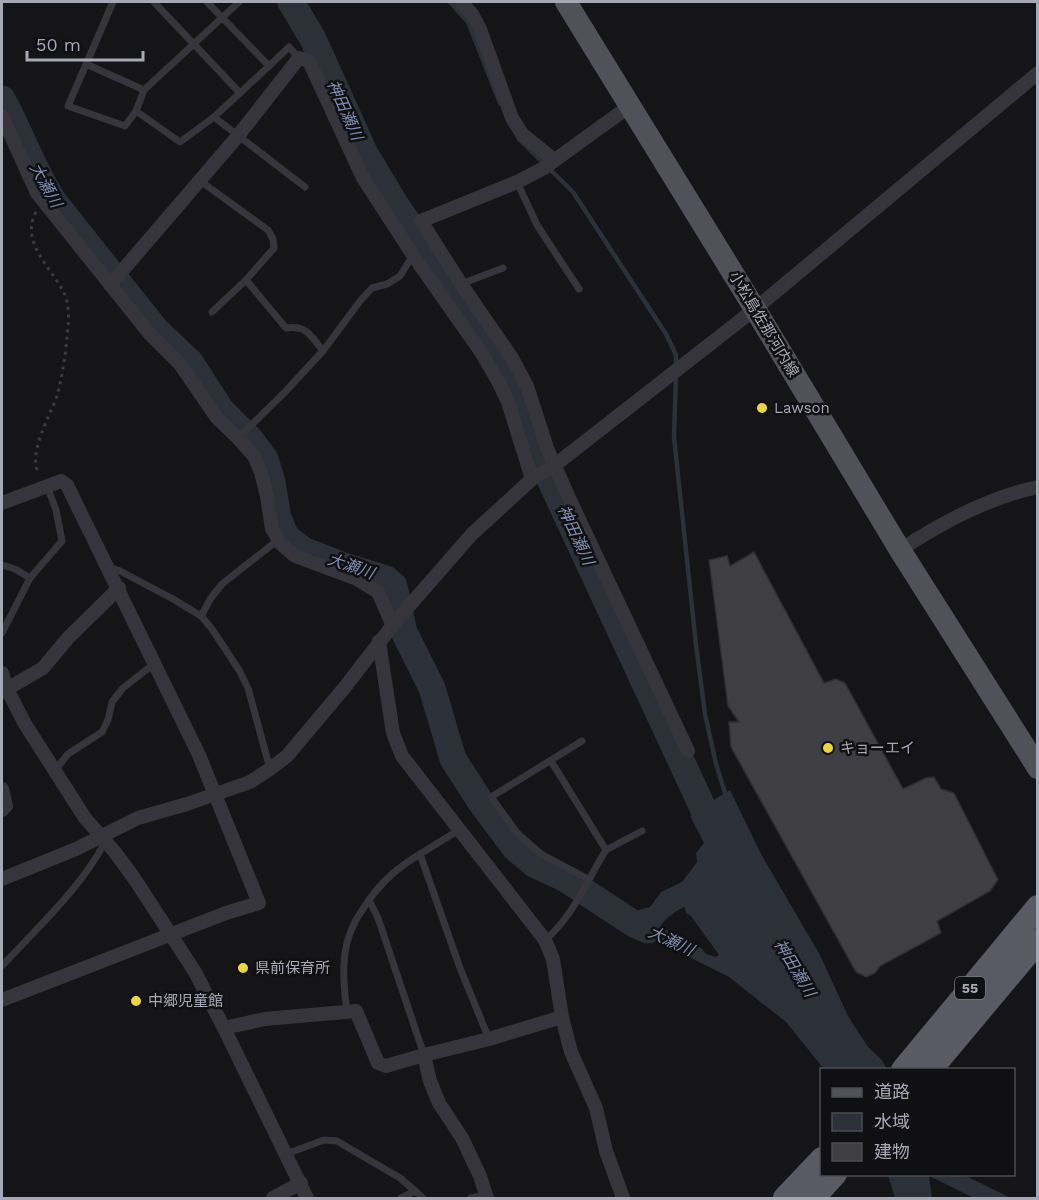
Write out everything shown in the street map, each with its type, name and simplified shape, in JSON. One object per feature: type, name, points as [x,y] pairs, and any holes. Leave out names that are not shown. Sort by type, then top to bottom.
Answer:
[{"type":"highway","name":"55","points":[[905,1068],[1038,907]]},
{"type":"highway","name":"55","points":[[932,1068],[1038,941]]},
{"type":"highway","points":[[785,1198],[820,1161]]},
{"type":"highway","points":[[813,1198],[833,1176]]},
{"type":"main road","name":"小松島佐那河内線","points":[[567,2],[900,550],[1038,768]]},
{"type":"street","points":[[461,2],[472,14],[480,29],[512,118],[522,134],[550,164]]},
{"type":"street","points":[[114,281],[237,137],[299,58],[309,61],[363,178],[413,255],[481,352],[543,472],[570,500],[688,751]]},
{"type":"street","points":[[2,879],[104,838],[138,818],[250,782],[287,756],[398,619],[472,534],[543,472],[755,309],[1038,73]]},
{"type":"street","points":[[543,472],[547,448],[527,386],[512,358],[421,221],[517,182],[550,164],[631,105]]},
{"type":"street","points":[[2,116],[37,193],[43,201],[114,281],[149,333],[180,364],[217,418],[242,433],[261,472],[272,529],[278,540],[295,556],[357,579],[378,592],[398,619]]},
{"type":"street","points":[[2,503],[61,481],[67,485],[199,755],[259,903],[169,934],[2,1000]]},
{"type":"street","points":[[900,550],[924,534],[998,498],[1038,487]]},
{"type":"street","points":[[4,690],[43,668],[68,638],[119,588]]},
{"type":"street","points":[[379,642],[393,733],[402,756],[544,940],[553,959],[562,1017],[571,1052],[596,1108],[606,1151],[623,1198]]},
{"type":"street","points":[[2,673],[4,690],[85,818],[104,838],[134,878],[195,972],[307,1198]]},
{"type":"street","points":[[2,789],[6,806],[2,810]]},
{"type":"street","points":[[224,1028],[265,1019],[356,1011],[378,1063],[386,1066],[562,1017]]},
{"type":"street","points":[[424,1055],[430,1081],[439,1103],[462,1138],[480,1176],[486,1197]]},
{"type":"street","points":[[273,1198],[300,1183]]},
{"type":"lane","points":[[113,2],[68,106],[125,126],[136,111],[144,90],[238,2]]},
{"type":"lane","points":[[154,2],[240,93]]},
{"type":"lane","points":[[207,2],[269,66]]},
{"type":"lane","points":[[136,111],[180,142],[214,117],[289,47],[299,58]]},
{"type":"lane","points":[[86,64],[144,90]]},
{"type":"lane","points":[[214,117],[304,187]]},
{"type":"lane","points":[[199,180],[268,230],[273,239],[274,248],[246,280],[212,312]]},
{"type":"lane","points":[[517,182],[537,225],[579,289]]},
{"type":"lane","points":[[242,433],[323,351],[372,288],[387,284],[400,276],[413,255]]},
{"type":"lane","points":[[461,284],[503,268]]},
{"type":"lane","points":[[246,280],[286,328],[296,326],[306,330],[323,351]]},
{"type":"lane","points":[[2,633],[30,578],[62,541],[56,510],[47,486]]},
{"type":"lane","points":[[201,616],[222,584],[278,540]]},
{"type":"lane","points":[[2,565],[15,569],[30,578]]},
{"type":"lane","points":[[109,567],[201,616],[239,670],[248,688],[270,769]]},
{"type":"lane","points":[[56,769],[68,754],[102,732],[108,720],[112,702],[123,688],[154,663]]},
{"type":"lane","points":[[582,741],[491,797],[518,834],[542,854],[586,883]]},
{"type":"lane","points":[[551,760],[606,850]]},
{"type":"lane","points":[[347,1012],[343,972],[347,942],[354,923],[382,882],[398,868],[459,830]]},
{"type":"lane","points":[[544,940],[556,931],[606,850],[642,831]]},
{"type":"lane","points":[[2,966],[95,861],[104,838]]},
{"type":"lane","points":[[420,854],[460,968],[489,1039]]},
{"type":"lane","points":[[369,900],[378,918],[424,1055]]},
{"type":"lane","points":[[285,1154],[324,1140],[337,1141],[400,1178],[423,1198]]},
{"type":"lane","points":[[401,1198],[415,1191]]},
{"type":"lane","points":[[471,1198],[486,1197]]},
{"type":"path","points":[[43,201],[33,217],[32,232],[36,251],[54,274],[66,297],[69,317],[66,350],[57,397],[45,422],[35,462],[36,469],[47,486]]},
{"type":"water","points":[[730,790],[761,854],[820,955],[848,1016],[868,1047],[882,1060],[886,1068],[823,1068],[786,1022],[729,977],[653,939],[641,938],[609,922],[617,912],[624,914],[650,907],[661,892],[682,882],[697,862],[696,853],[704,843],[690,816],[711,807],[715,799]],"holes":[[[685,907],[686,913],[691,916],[719,955],[716,957],[675,937],[661,925],[672,914]]]},
{"type":"water","points":[[888,1176],[929,1176],[932,1198],[895,1198]]},
{"type":"water","points":[[929,1176],[966,1176],[1011,1198],[974,1198]]},
{"type":"building","points":[[754,552],[824,683],[836,679],[845,683],[903,789],[926,778],[934,777],[941,789],[954,793],[998,880],[990,891],[937,921],[941,933],[880,966],[875,973],[866,977],[856,972],[731,747],[729,722],[739,722],[728,706],[709,560],[727,556],[730,566]]},
{"type":"waterway","name":"神田瀬川","points":[[291,2],[313,39],[365,154],[397,207],[492,344],[522,398],[541,460],[710,823],[721,841]]},
{"type":"waterway","points":[[450,2],[468,22],[500,103]]},
{"type":"waterway","name":"大瀬川","points":[[2,99],[54,202],[156,330],[190,362],[221,410],[250,439],[265,459],[272,482],[278,518],[286,537],[303,550],[386,579],[394,586],[404,632],[432,688],[453,759],[482,804],[515,848],[534,864],[564,878],[634,924],[648,930]]},
{"type":"waterway","points":[[519,139],[573,192],[666,334],[676,355],[676,366]]},
{"type":"waterway","points":[[676,374],[674,437],[696,645],[705,714],[726,796]]},
{"type":"place","name":"Lawson","points":[[762,408]]},
{"type":"place","name":"キョーエイ","points":[[828,748]]},
{"type":"place","name":"県前保育所","points":[[243,968]]},
{"type":"place","name":"中郷児童館","points":[[136,1001]]}]
